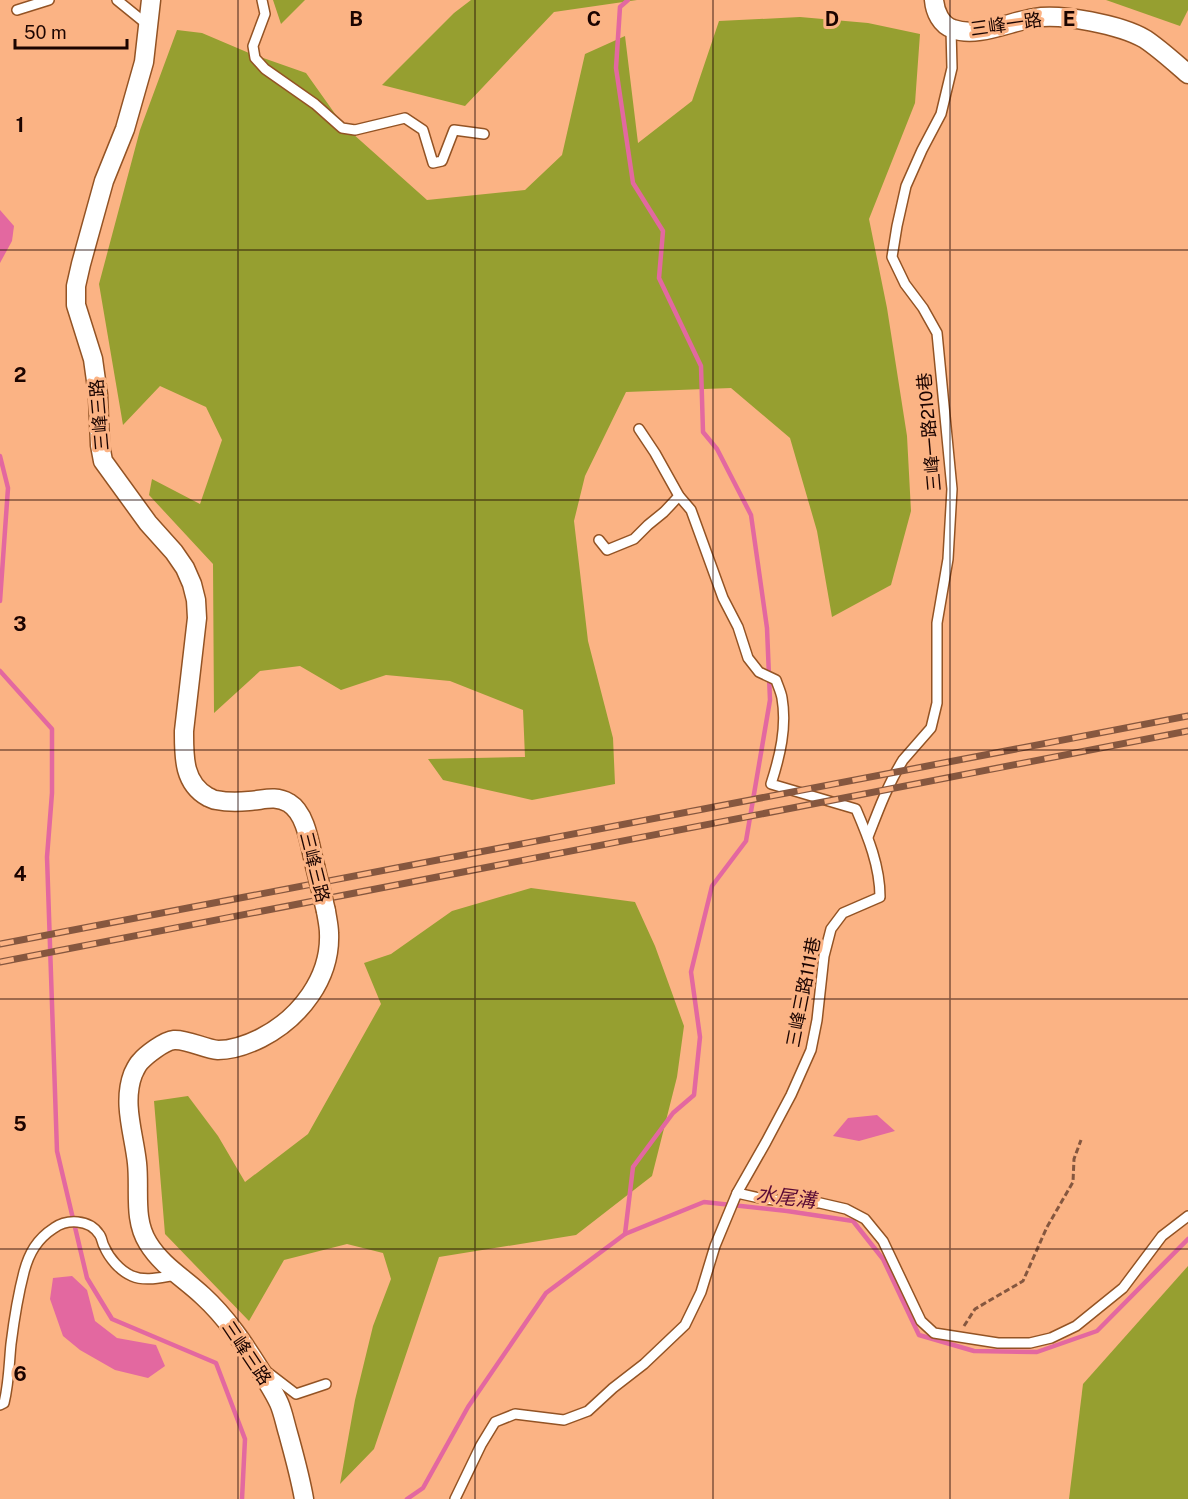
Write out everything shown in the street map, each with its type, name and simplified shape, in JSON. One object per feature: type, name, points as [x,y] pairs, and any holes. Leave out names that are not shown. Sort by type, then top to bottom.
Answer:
[{"type":"street","name":"三峰三路","points":[[151,0],[144,62],[135,97],[104,181],[76,286],[76,305],[93,359],[96,377],[103,461],[148,523],[185,567],[192,584],[197,618],[184,750],[191,781],[201,793],[215,800],[250,801],[273,797],[290,804],[303,818],[326,911],[329,947],[323,971],[311,994],[300,1008],[271,1032],[237,1047],[218,1050],[173,1040],[160,1046],[139,1062],[132,1076],[129,1092],[129,1110],[137,1164],[138,1212],[140,1227],[155,1254],[203,1296],[237,1334],[280,1404],[301,1477],[304,1499]]},
{"type":"street","name":"三峰一路","points":[[934,0],[938,17],[951,29],[968,32],[1036,17],[1077,18],[1112,27],[1144,39],[1188,74]]},
{"type":"lane","points":[[17,9],[49,0]]},
{"type":"lane","points":[[117,0],[148,26]]},
{"type":"lane","points":[[262,0],[265,14],[254,46],[255,58],[265,69],[315,104],[342,128],[355,130],[405,118],[423,130],[433,163],[442,161],[454,130],[484,134]]},
{"type":"lane","name":"三峰一路210巷","points":[[868,837],[899,765],[931,729],[937,703],[937,623],[948,558],[952,489],[938,333],[905,284],[892,257],[906,186],[941,114],[952,68],[951,29]]},
{"type":"lane","name":"三峰三路111巷","points":[[455,1499],[481,1445],[495,1422],[515,1414],[564,1420],[588,1412],[685,1325],[701,1292],[715,1246],[737,1194],[791,1095],[811,1050],[831,929],[843,913],[880,897],[880,879],[868,837],[856,809],[771,783],[784,730],[782,698],[776,680],[759,672],[748,658],[738,627],[723,598],[691,510],[679,496],[639,429]]},
{"type":"lane","points":[[599,540],[607,550],[634,539],[679,496]]},
{"type":"lane","points":[[737,1194],[764,1199],[820,1203],[846,1209],[865,1219],[883,1241],[921,1320],[934,1333],[998,1342],[1030,1343],[1051,1338],[1076,1326],[1123,1288],[1162,1236],[1188,1216]]},
{"type":"lane","points":[[0,1405],[4,1403],[7,1391],[11,1345],[24,1271],[33,1247],[44,1235],[57,1226],[72,1221],[90,1226],[99,1234],[116,1264],[131,1276],[147,1279],[177,1275]]},
{"type":"lane","points":[[255,1362],[296,1395],[326,1384]]},
{"type":"path","points":[[957,1336],[975,1309],[1023,1281],[1047,1227],[1073,1182],[1074,1159],[1081,1140]]},
{"type":"green space","points":[[273,0],[305,0],[281,24]]},
{"type":"green space","points":[[471,0],[637,0],[554,12],[465,106],[382,85],[454,13]]},
{"type":"green space","points":[[1106,0],[1188,0],[1188,10],[1180,26]]},
{"type":"green space","points":[[800,17],[868,23],[920,34],[915,103],[869,219],[887,308],[907,436],[911,511],[891,585],[832,617],[817,531],[790,438],[731,388],[626,392],[585,476],[574,521],[588,641],[613,738],[615,784],[532,800],[443,780],[428,759],[525,757],[523,710],[450,681],[386,675],[341,690],[300,666],[260,671],[214,713],[213,564],[149,495],[152,479],[200,504],[222,440],[206,407],[160,386],[123,425],[99,284],[140,130],[177,30],[202,33],[306,73],[343,125],[427,200],[525,190],[562,155],[585,54],[625,36],[638,143],[692,101],[719,21]]},
{"type":"green space","points":[[531,888],[635,902],[655,946],[684,1026],[677,1077],[652,1176],[576,1235],[439,1257],[374,1449],[340,1484],[355,1400],[373,1326],[391,1279],[383,1253],[347,1244],[284,1260],[249,1321],[165,1234],[154,1101],[188,1096],[218,1136],[245,1182],[308,1134],[381,1004],[364,963],[391,954],[452,911]]},
{"type":"green space","points":[[1188,1266],[1188,1499],[1069,1499],[1083,1384]]},
{"type":"shaded area","points":[[0,210],[14,226],[12,241],[0,263]]},
{"type":"shaded area","points":[[877,1115],[895,1131],[859,1141],[833,1136],[848,1118]]},
{"type":"shaded area","points":[[72,1276],[87,1290],[95,1321],[117,1338],[156,1345],[165,1366],[148,1378],[115,1370],[80,1350],[63,1336],[50,1299],[53,1278]]},
{"type":"waterway","points":[[625,1234],[633,1167],[673,1113],[694,1095],[700,1037],[691,972],[712,886],[746,841],[770,700],[767,628],[751,515],[717,449],[703,432],[701,366],[659,278],[663,231],[633,183],[616,68],[620,7],[628,0]]},
{"type":"waterway","points":[[0,456],[8,488],[0,601]]},
{"type":"waterway","points":[[0,671],[52,729],[52,793],[47,857],[57,1151],[87,1278],[112,1319],[216,1363],[245,1439],[242,1499]]},
{"type":"waterway","name":"水尾溝","points":[[407,1499],[423,1488],[468,1407],[546,1293],[625,1234],[704,1202],[853,1221],[883,1259],[919,1335],[974,1351],[1037,1352],[1097,1331],[1188,1239]]},
{"type":"railway","points":[[0,944],[1188,716]]},
{"type":"railway","points":[[0,962],[1188,731]]}]
